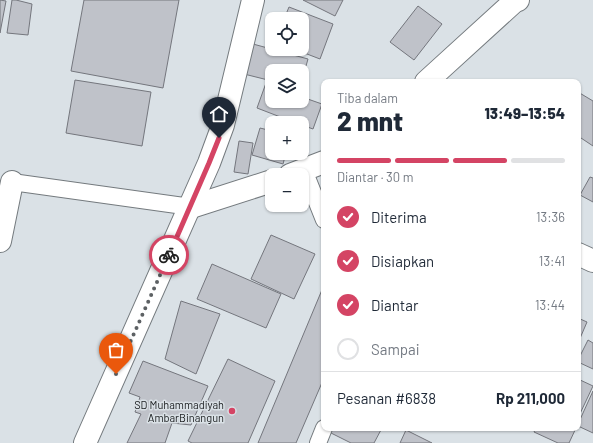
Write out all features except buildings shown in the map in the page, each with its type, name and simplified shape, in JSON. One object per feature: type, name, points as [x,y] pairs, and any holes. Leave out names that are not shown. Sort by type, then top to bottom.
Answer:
[{"type":"street","points":[[84,443],[209,163],[223,125],[253,0]]},
{"type":"street","points":[[429,79],[517,0]]},
{"type":"street","points":[[309,168],[321,163]]},
{"type":"street","points":[[0,241],[12,182]]},
{"type":"street","points":[[190,207],[265,183]]},
{"type":"street","points":[[581,255],[593,261]]},
{"type":"lane","points":[[12,182],[190,207]]},
{"type":"lane","points":[[309,194],[321,215]]},
{"type":"lane","points":[[318,443],[323,431]]},
{"type":"way so far","points":[[116,374],[169,255]]},
{"type":"place","name":"SD Muhammadiyah AmbarBinangun","points":[[232,411]]},
{"type":"route","points":[[169,255],[219,138]]}]
